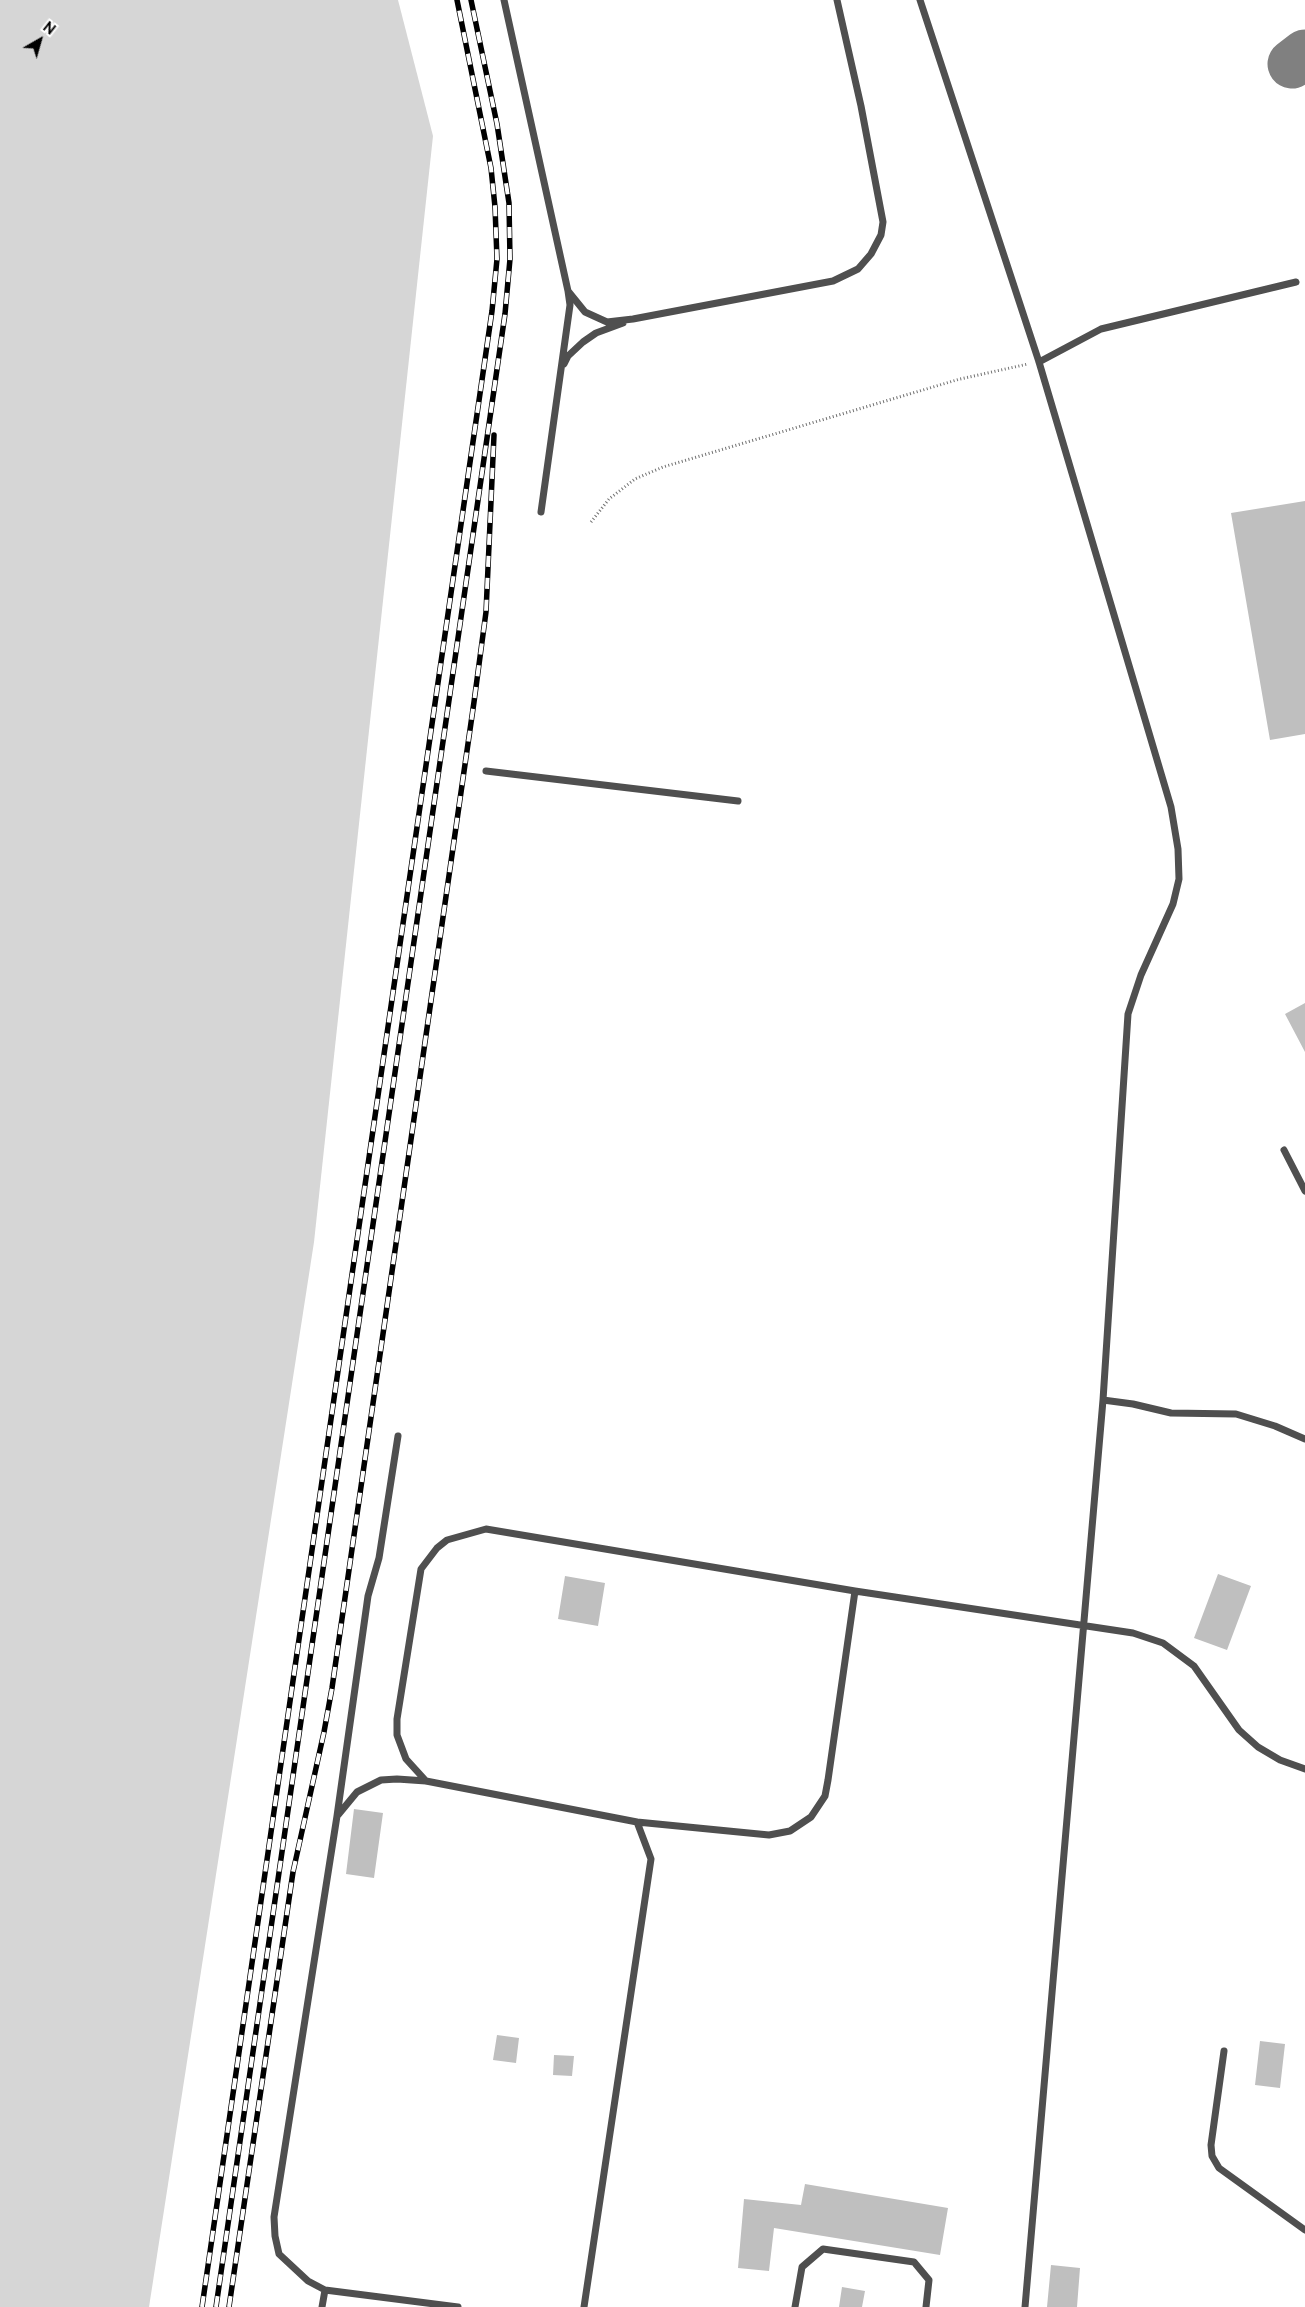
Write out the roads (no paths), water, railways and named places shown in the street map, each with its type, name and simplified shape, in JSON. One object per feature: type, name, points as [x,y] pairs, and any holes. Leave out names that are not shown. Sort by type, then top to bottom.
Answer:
[{"type":"lane","points":[[504,0],[570,306],[541,512]]},
{"type":"lane","points":[[568,291],[585,312],[607,322],[633,319],[833,281],[858,268],[877,245],[883,222],[837,0]]},
{"type":"lane","points":[[920,0],[1039,362],[1170,807],[1178,849],[1179,879],[1173,904],[1141,975],[1128,1014],[1103,1400],[1025,2307]]},
{"type":"lane","points":[[1039,362],[1101,329],[1296,282]]},
{"type":"lane","points":[[560,374],[568,356],[583,342],[596,333],[633,319]]},
{"type":"lane","points":[[486,771],[738,801]]},
{"type":"lane","points":[[1284,1150],[1305,1191]]},
{"type":"lane","points":[[1103,1400],[1171,1412],[1236,1414],[1275,1426],[1305,1439]]},
{"type":"lane","points":[[398,1436],[379,1558],[368,1596],[337,1816],[274,2217],[274,2236],[279,2254],[308,2281],[325,2290],[458,2307]]},
{"type":"lane","points":[[426,1782],[406,1759],[397,1735],[397,1719],[422,1569],[437,1548],[447,1540],[486,1530],[856,1592],[1133,1633],[1150,1638],[1171,1649],[1194,1666],[1238,1730],[1258,1747],[1280,1760],[1305,1770]]},
{"type":"lane","points":[[337,1816],[357,1792],[381,1780],[397,1779],[426,1782],[637,1822],[769,1834],[790,1832],[811,1817],[825,1796],[856,1592]]},
{"type":"lane","points":[[584,2307],[651,1859],[637,1822]]},
{"type":"lane","points":[[1224,2051],[1211,2145],[1212,2156],[1219,2168],[1305,2230]]},
{"type":"lane","points":[[795,2307],[802,2267],[822,2249],[914,2262],[929,2280],[926,2307]]},
{"type":"lane","points":[[322,2307],[325,2290]]},
{"type":"railway","points":[[202,2307],[492,311],[497,259],[491,168],[457,0]]},
{"type":"railway","points":[[216,2307],[505,314],[510,259],[509,203],[497,124],[471,0]]},
{"type":"railway","points":[[229,2307],[293,1872],[332,1688],[474,702],[486,612],[494,435]]}]
